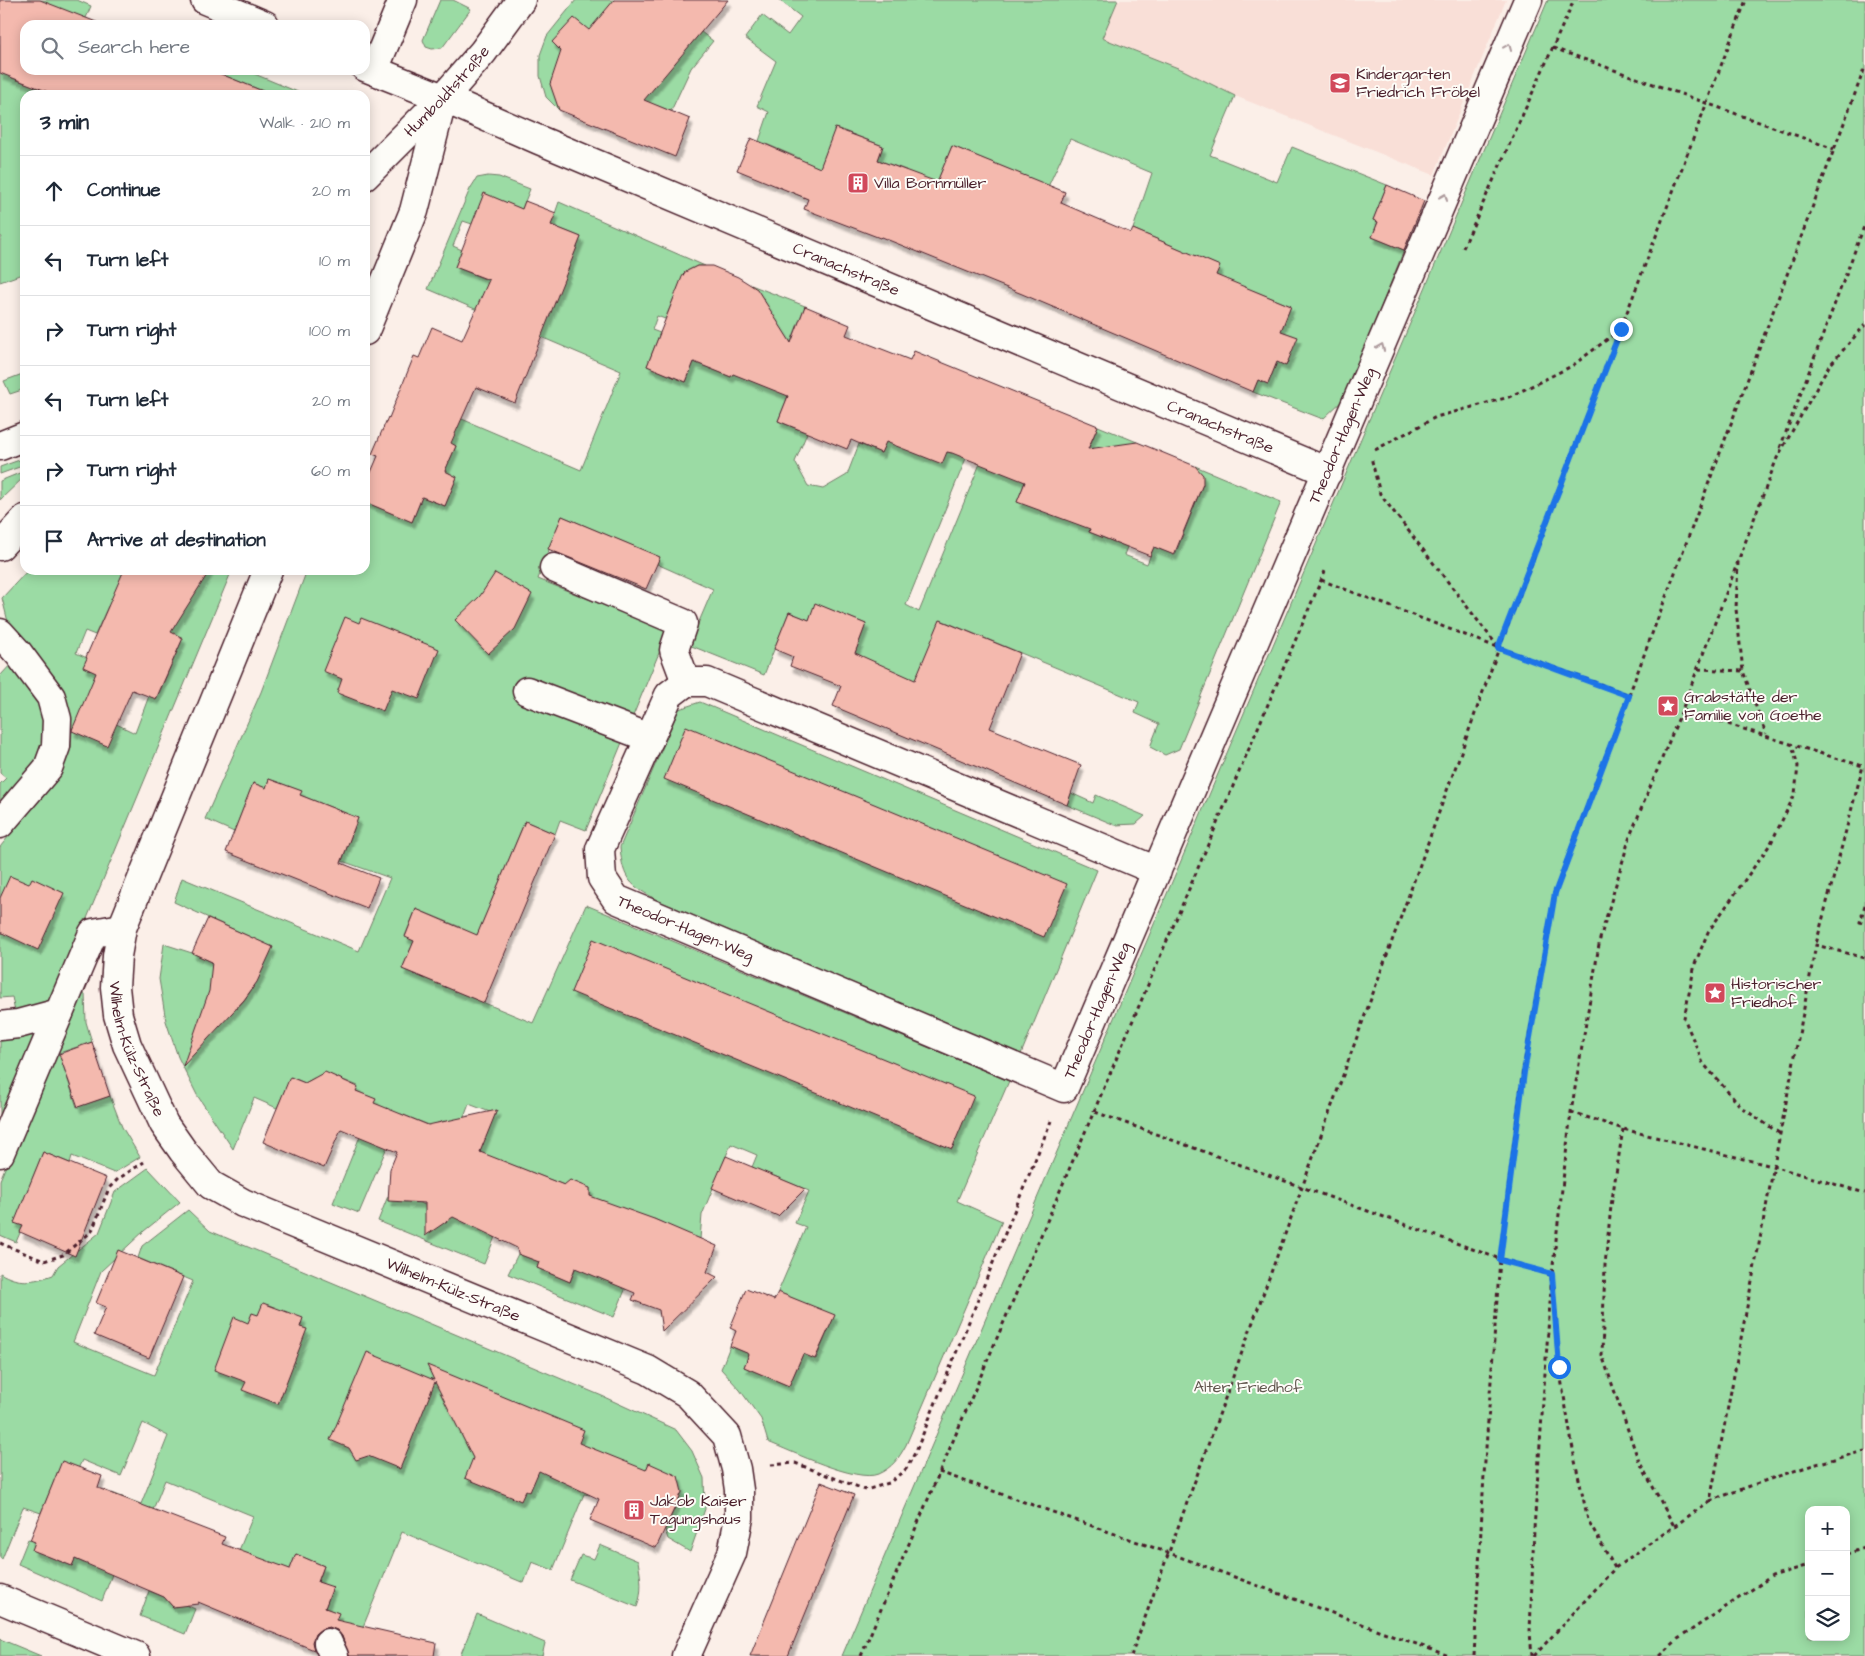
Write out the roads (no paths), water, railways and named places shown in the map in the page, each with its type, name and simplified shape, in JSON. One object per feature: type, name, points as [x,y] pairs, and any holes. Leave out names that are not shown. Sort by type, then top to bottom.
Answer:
[{"type":"street","points":[[205,0],[253,20]]},
{"type":"street","points":[[370,68],[403,0]]},
{"type":"street","name":"Humboldtstraße","points":[[370,171],[443,98],[483,52],[520,0]]},
{"type":"street","name":"Theodor-Hagen-Weg","points":[[686,682],[669,695],[600,849],[602,878],[616,899],[1064,1088],[1528,0]]},
{"type":"street","name":"Cranachstraße","points":[[370,68],[1328,472]]},
{"type":"street","points":[[370,319],[414,211],[443,98]]},
{"type":"street","points":[[0,446],[20,438]]},
{"type":"street","points":[[0,546],[20,524]]},
{"type":"street","points":[[554,568],[683,623],[674,650],[686,682],[707,682],[1157,871]]},
{"type":"street","name":"Wilhelm-Külz-Straße","points":[[266,575],[122,928],[117,956],[115,987],[118,1015],[126,1045],[164,1124],[211,1184],[243,1203],[648,1370],[688,1394],[727,1436],[736,1468],[739,1490],[739,1518],[732,1553],[686,1656]]},
{"type":"street","points":[[0,633],[19,654],[50,698],[57,719],[56,746],[48,768],[0,824]]},
{"type":"street","points":[[527,691],[650,738]]},
{"type":"street","points":[[0,1153],[93,933],[122,928]]},
{"type":"street","points":[[0,1026],[18,1024],[59,1013]]},
{"type":"street","points":[[0,1599],[136,1656]]},
{"type":"place","name":"Kindergarten Friedrich Fröbel","points":[[1340,83]]},
{"type":"place","name":"Villa Bornmüller","points":[[858,183]]},
{"type":"place","name":"Grabstätte der Familie von Goethe","points":[[1668,706]]},
{"type":"place","name":"Historischer Friedhof","points":[[1715,993]]},
{"type":"place","name":"Jakob Kaiser Tagungshaus","points":[[634,1510]]},
{"type":"park label","name":"Alter Friedhof","points":[[1248,1387]]}]
